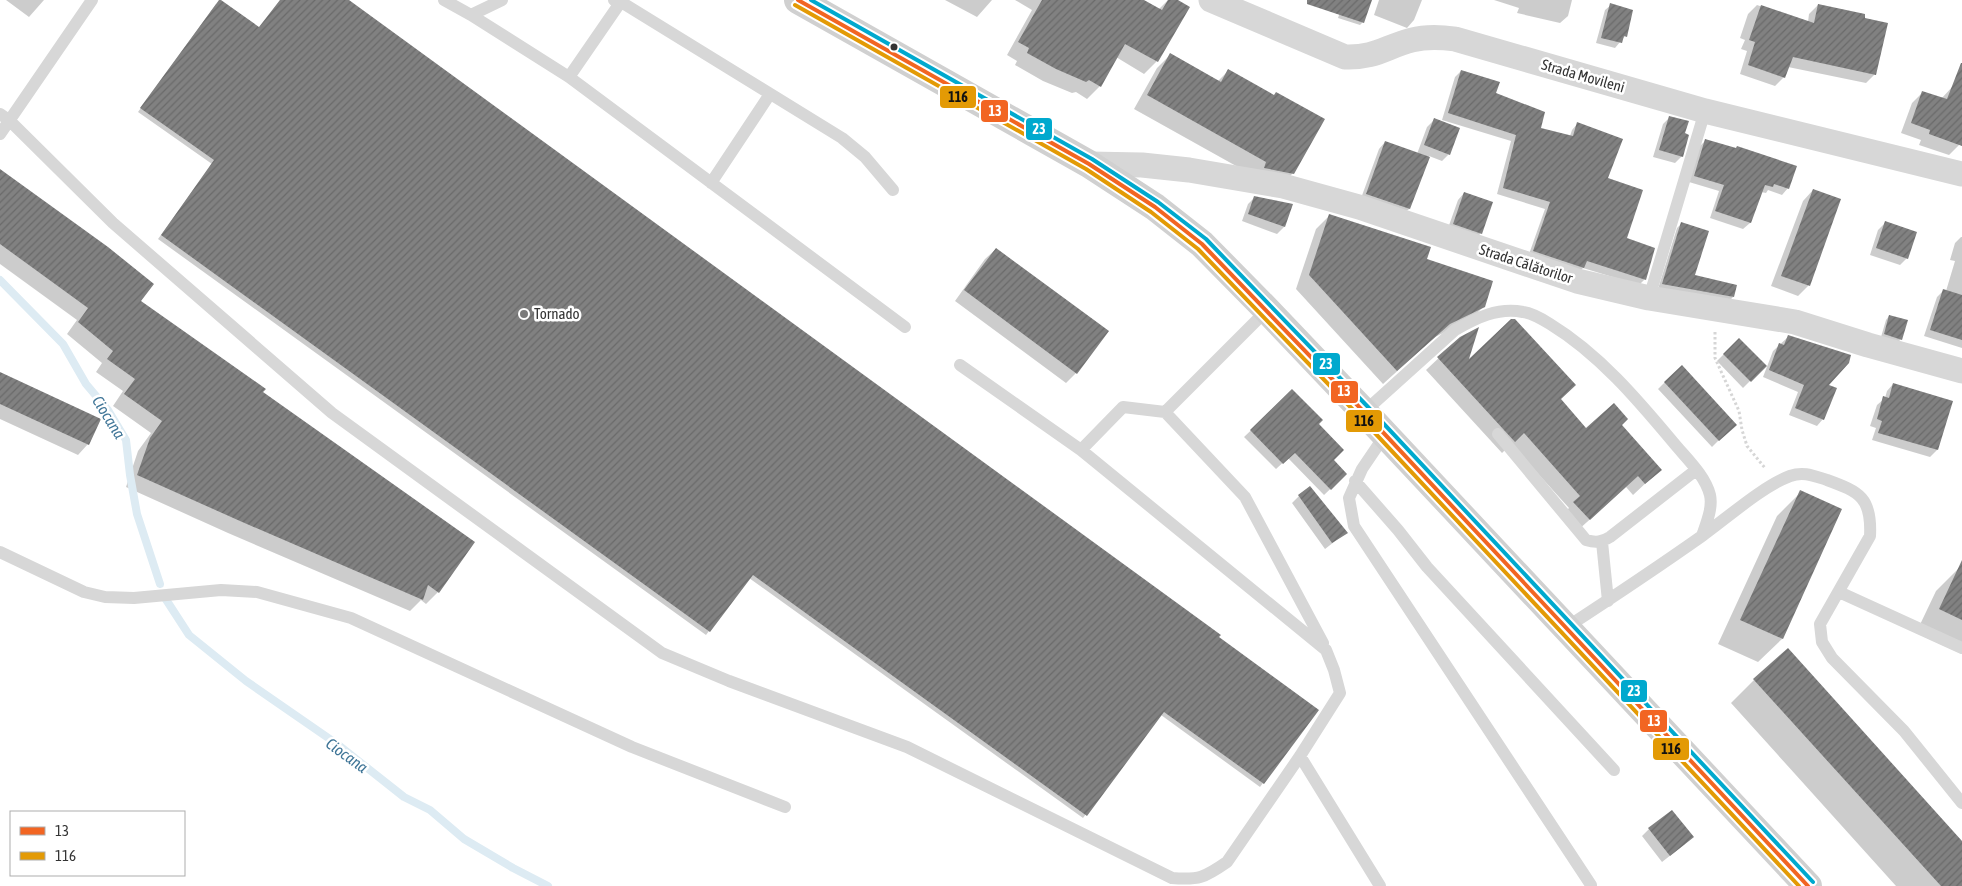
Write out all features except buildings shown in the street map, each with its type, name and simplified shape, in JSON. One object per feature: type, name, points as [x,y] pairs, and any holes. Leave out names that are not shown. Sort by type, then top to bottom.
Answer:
[{"type":"main road","points":[[798,0],[1089,164],[1155,207],[1202,244],[1267,310],[1567,627],[1808,886]]},
{"type":"street","name":"Strada Movileni","points":[[1211,0],[1345,57],[1363,57],[1382,52],[1411,40],[1428,37],[1455,39],[1706,111],[1962,174]]},
{"type":"street","name":"Strada Călătorilor","points":[[1089,164],[1142,165],[1189,170],[1283,186],[1359,207],[1577,281],[1649,298],[1795,322],[1868,345],[1962,371]]},
{"type":"lane","points":[[0,134],[5,118],[92,0]]},
{"type":"lane","points":[[444,0],[569,77],[905,327]]},
{"type":"lane","points":[[471,15],[502,0]]},
{"type":"lane","points":[[569,77],[619,1],[842,138],[864,157],[893,190]]},
{"type":"lane","points":[[711,183],[770,94]]},
{"type":"lane","points":[[1649,298],[1706,111]]},
{"type":"lane","points":[[5,118],[113,223],[332,413],[662,653],[729,681],[907,747],[1172,878],[1194,880],[1211,873],[1226,862],[1300,756],[1340,693],[1334,670],[1326,650],[1245,496],[1165,412],[1123,407],[1081,450]]},
{"type":"lane","points":[[1165,412],[1267,310]]},
{"type":"lane","points":[[1364,412],[1455,330],[1472,320],[1488,314],[1505,310],[1524,312],[1540,318],[1563,332],[1589,352],[1639,401],[1696,470],[1710,496],[1709,514],[1702,536]]},
{"type":"lane","points":[[960,365],[1081,450],[1326,650]]},
{"type":"lane","points":[[1498,434],[1586,540],[1594,543],[1602,542],[1696,470]]},
{"type":"lane","points":[[1385,435],[1355,481],[1349,498],[1354,526],[1591,885]]},
{"type":"lane","points":[[1567,627],[1781,481],[1802,473],[1852,490],[1862,498],[1868,508],[1871,519],[1870,536],[1820,624],[1822,642],[1832,658],[1904,731],[1962,802]]},
{"type":"lane","points":[[1355,481],[1398,530],[1427,567],[1614,770]]},
{"type":"lane","points":[[1602,542],[1608,600]]},
{"type":"lane","points":[[0,552],[84,592],[105,597],[134,598],[221,590],[257,592],[351,618],[632,747],[785,807]]},
{"type":"lane","points":[[1838,592],[1962,648]]},
{"type":"lane","points":[[1300,756],[1380,886]]},
{"type":"path","points":[[1704,307],[1714,325],[1715,358],[1739,411],[1747,446],[1761,464],[1781,481]]},
{"type":"waterway","name":"Ciocana","points":[[0,280],[63,344],[86,384],[108,410],[126,440],[137,514],[160,584]]},
{"type":"waterway","name":"Ciocana","points":[[165,598],[189,635],[246,681],[337,744],[404,797],[430,810],[464,839],[548,886]]},
{"type":"transit line","name":"13","points":[[798,0],[1089,164],[1155,207],[1202,244],[1364,412],[1808,886]]},
{"type":"transit line","name":"23","points":[[811,0],[1092,159],[1158,202],[1206,239],[1369,408],[1813,882]]},
{"type":"transit line","name":"116","points":[[795,5],[1086,169],[1151,212],[1198,249],[1359,416],[1799,886]]},
{"type":"place","name":"Tornado","points":[[524,314]]}]
